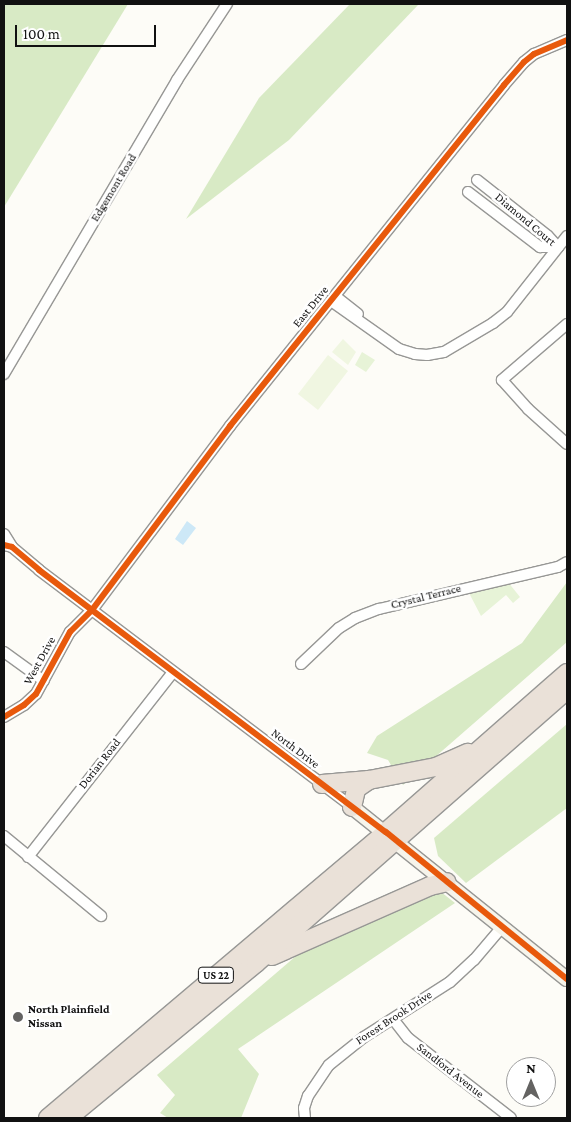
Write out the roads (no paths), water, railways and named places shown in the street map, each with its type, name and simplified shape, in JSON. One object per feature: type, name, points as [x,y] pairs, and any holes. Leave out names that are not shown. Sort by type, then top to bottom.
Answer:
[{"type":"highway","name":"US 22","points":[[68,1118],[256,963],[567,673]]},
{"type":"highway","name":"US 22","points":[[48,1118],[567,690]]},
{"type":"highway","points":[[322,784],[369,780],[436,767],[493,740]]},
{"type":"highway","points":[[352,807],[354,793],[358,785],[369,780]]},
{"type":"highway","points":[[256,963],[430,886],[447,882]]},
{"type":"street","name":"Edgemont Road","points":[[4,374],[177,80],[227,4]]},
{"type":"street","name":"East Drive","points":[[92,610],[230,426],[438,164],[518,68],[534,54],[567,40]]},
{"type":"street","name":"Diamond Court","points":[[477,180],[548,236],[558,247]]},
{"type":"street","name":"Diamond Court","points":[[468,192],[540,247],[558,247]]},
{"type":"street","points":[[333,298],[361,316],[366,325],[399,349],[421,355],[444,352],[493,323],[507,312],[567,236]]},
{"type":"street","points":[[567,324],[502,380],[528,409],[567,444]]},
{"type":"street","points":[[4,534],[8,546]]},
{"type":"street","name":"North Drive","points":[[8,546],[391,837],[567,979]]},
{"type":"street","name":"Crystal Terrace","points":[[301,664],[339,628],[356,618],[379,609],[567,562]]},
{"type":"street","name":"West Drive","points":[[4,717],[24,705],[44,681],[70,632],[92,610]]},
{"type":"street","points":[[4,652],[44,681]]},
{"type":"street","name":"Dorian Road","points":[[28,857],[173,672]]},
{"type":"street","points":[[7,839],[101,916]]},
{"type":"street","name":"Forest Brook Drive","points":[[304,1118],[304,1108],[308,1096],[329,1065],[346,1050],[464,970],[502,927]]},
{"type":"street","name":"Sandford Avenue","points":[[392,1019],[408,1038],[511,1118]]},
{"type":"water","points":[[187,521],[196,528],[183,545],[175,539]]},
{"type":"place","name":"North Plainfield Nissan","points":[[18,1017]]}]
